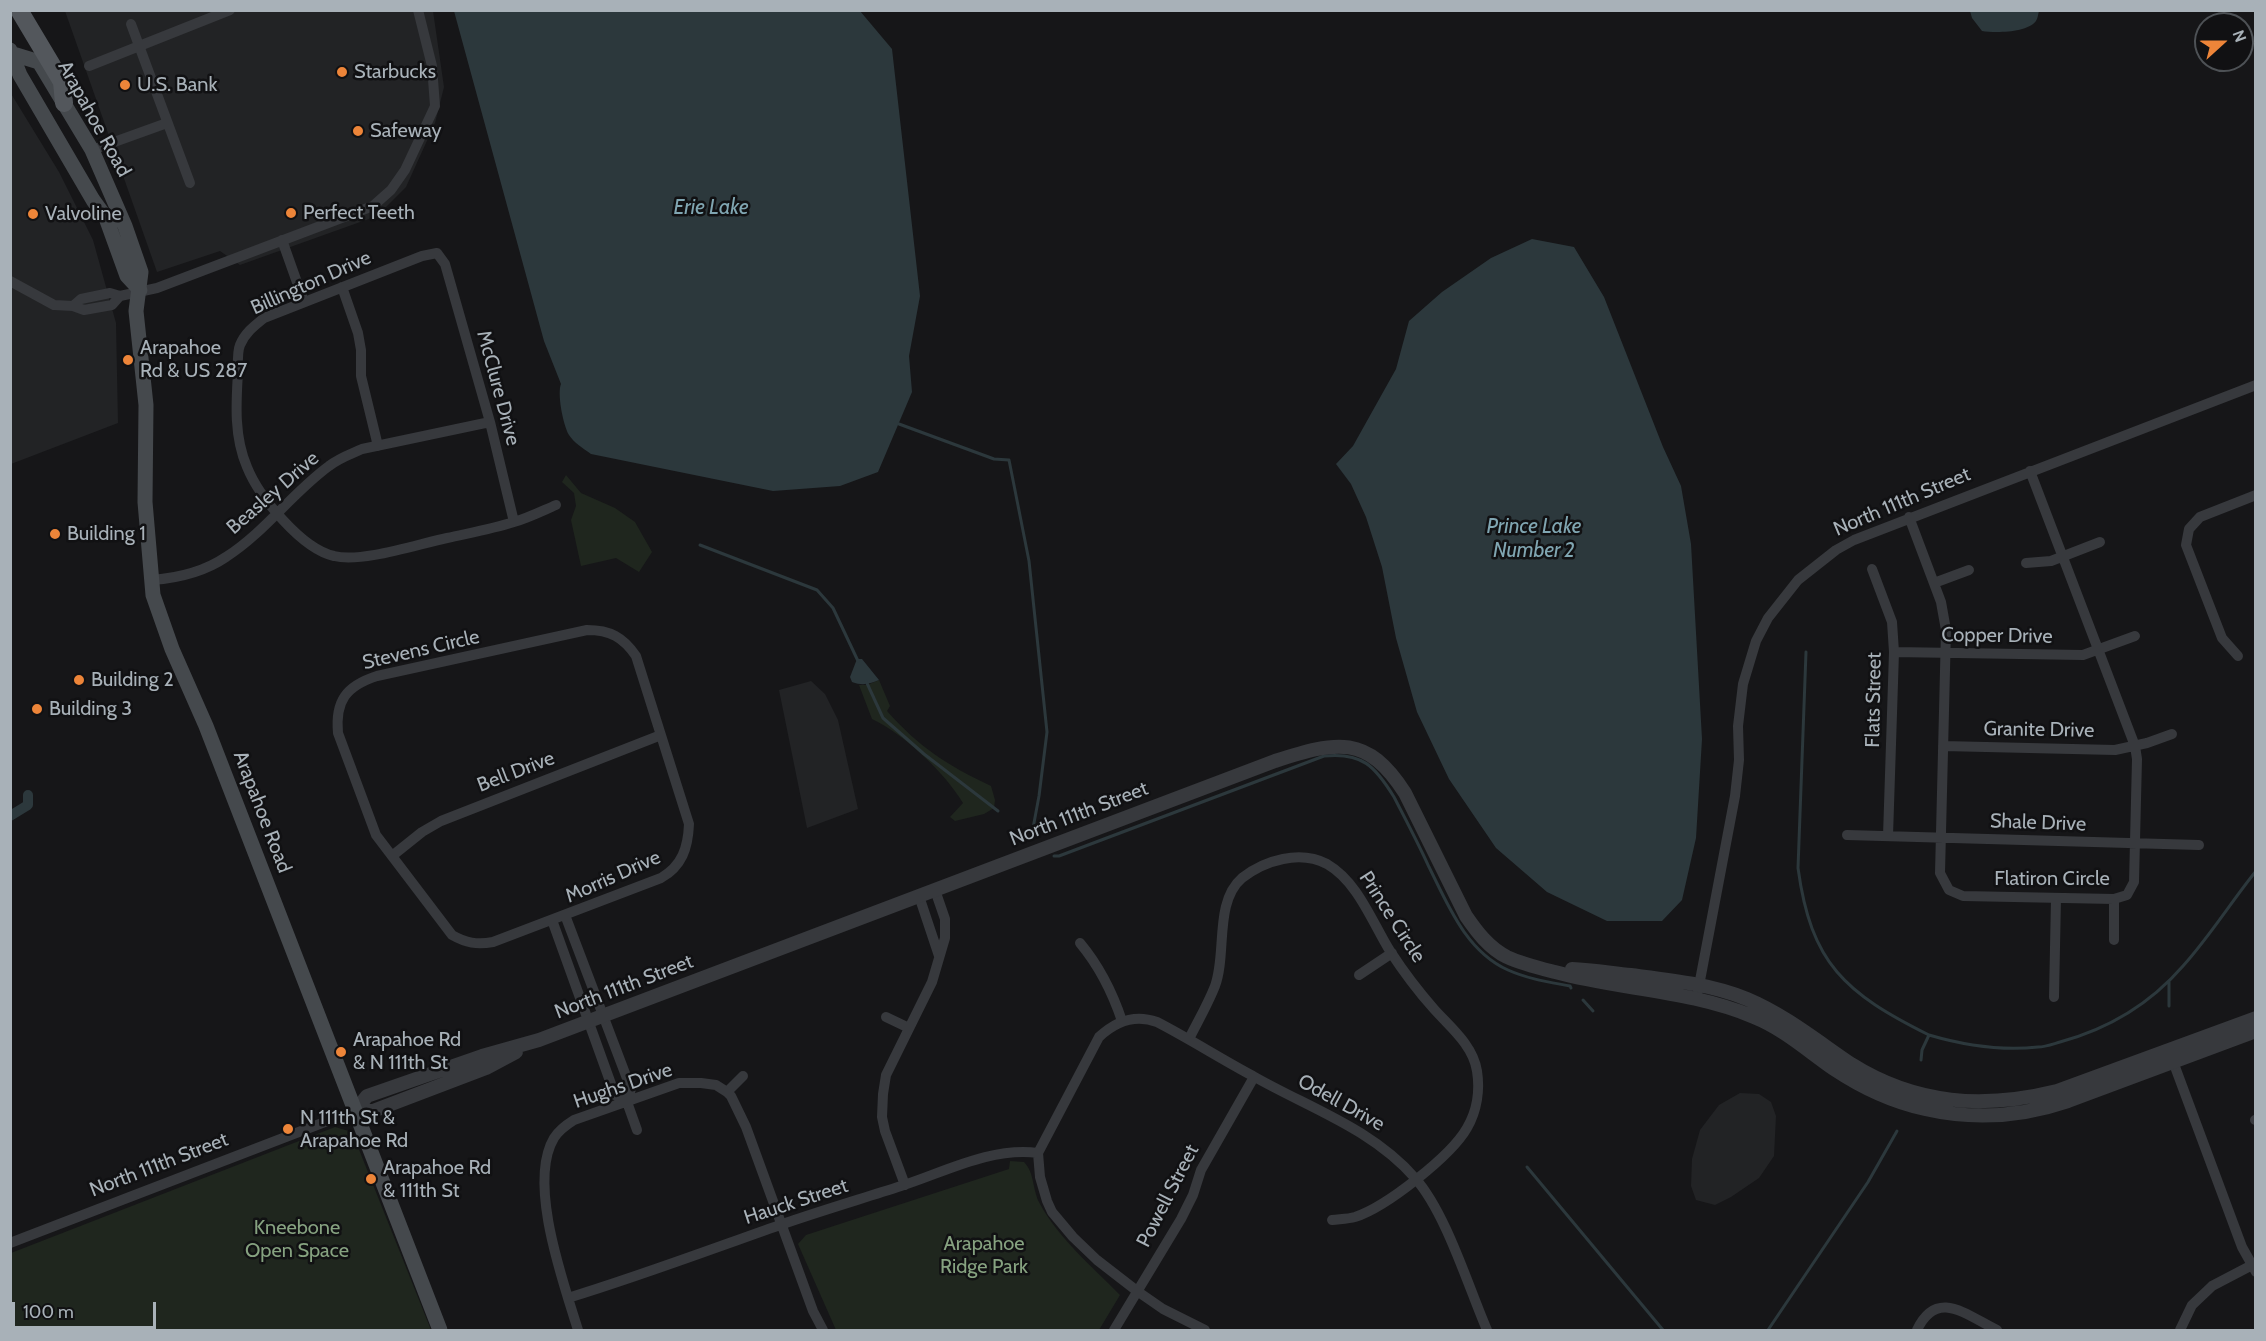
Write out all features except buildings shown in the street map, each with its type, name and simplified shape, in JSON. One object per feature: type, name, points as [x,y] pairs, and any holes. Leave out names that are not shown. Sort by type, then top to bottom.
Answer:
[{"type":"main road","points":[[19,10],[62,81],[64,103]]},
{"type":"main road","name":"Arapahoe Road","points":[[12,52],[39,62],[92,150],[141,272],[136,312],[147,424],[144,482],[145,521],[153,595],[172,649],[206,726],[440,1330]]},
{"type":"main road","name":"Arapahoe Road","points":[[12,52],[20,75],[93,200],[106,218],[127,276],[140,290]]},
{"type":"street","points":[[89,66],[230,10]]},
{"type":"street","points":[[10,281],[54,305],[73,306],[81,299],[110,293],[120,296],[157,288],[373,206],[392,190],[405,170],[435,106],[432,66],[417,10]]},
{"type":"street","points":[[131,24],[190,183]]},
{"type":"street","points":[[92,150],[167,123]]},
{"type":"street","points":[[282,240],[304,302]]},
{"type":"street","name":"Billington Drive","points":[[446,264],[437,253],[422,256],[264,318],[251,328],[239,346],[236,402],[239,438],[246,467],[262,494],[278,513],[306,541],[321,551],[335,556],[353,557],[514,522],[556,505]]},
{"type":"street","name":"McClure Drive","points":[[446,264],[490,422],[514,522]]},
{"type":"street","points":[[342,287],[358,333],[361,350],[361,376],[378,446]]},
{"type":"street","name":"North 111th Street","points":[[10,1243],[356,1110],[373,1111],[486,1068],[539,1040],[1275,761],[1332,746],[1366,751],[1393,774],[1405,793],[1457,900],[1476,931],[1506,956],[1540,969],[1577,978],[1698,991],[1735,796],[1739,760],[1738,726],[1743,684],[1756,641],[1782,598],[1798,580],[1828,556],[1854,540],[2256,385]]},
{"type":"street","name":"Beasley Drive","points":[[152,580],[173,578],[211,566],[228,557],[330,465],[362,449],[490,422]]},
{"type":"street","name":"Flatiron Circle","points":[[1909,517],[1941,602],[1946,630],[1940,873],[1949,890],[1964,896],[2115,899],[2127,895],[2134,882],[2137,759],[2135,746],[2030,471]]},
{"type":"street","points":[[2238,656],[2222,638],[2186,545],[2189,529],[2200,517],[2256,495]]},
{"type":"street","points":[[2026,563],[2040,563],[2063,557],[2100,542]]},
{"type":"street","name":"Flats Street","points":[[1872,569],[1892,622],[1894,652],[1888,836]]},
{"type":"street","points":[[1934,583],[1969,570]]},
{"type":"street","name":"Stevens Circle","points":[[565,915],[479,945],[452,936],[376,835],[338,733],[336,718],[340,704],[348,691],[360,682],[377,676],[587,630],[603,630],[627,642],[636,656],[661,735]]},
{"type":"street","name":"Copper Drive","points":[[1894,652],[2083,656],[2135,636]]},
{"type":"street","name":"Granite Drive","points":[[1943,746],[2115,750],[2172,734]]},
{"type":"street","name":"Morris Drive","points":[[552,920],[615,1095],[627,1102],[631,1089],[565,915],[661,878],[679,863],[686,848],[689,824],[661,735]]},
{"type":"street","name":"Bell Drive","points":[[392,856],[422,832],[441,821],[661,735]]},
{"type":"street","name":"Shale Drive","points":[[1847,835],[2199,845]]},
{"type":"street","name":"Prince Circle","points":[[1189,1039],[1216,985],[1226,909],[1232,892],[1240,880],[1257,868],[1293,857],[1325,863],[1341,873],[1392,953],[1428,1002],[1469,1047],[1477,1069],[1477,1098],[1467,1127],[1455,1144],[1415,1178],[1393,1196],[1369,1210],[1353,1218],[1332,1220]]},
{"type":"street","points":[[905,1185],[882,1117],[886,1075],[932,982],[945,938],[945,919],[934,890]]},
{"type":"street","points":[[919,896],[939,957]]},
{"type":"street","points":[[2054,997],[2056,898]]},
{"type":"street","points":[[2114,940],[2115,899]]},
{"type":"street","points":[[1080,943],[1107,981],[1122,1021],[1109,1027],[1099,1037],[1038,1153],[1040,1177],[1052,1212],[1089,1252],[1163,1309],[1205,1330]]},
{"type":"street","points":[[1359,975],[1392,953]]},
{"type":"street","points":[[1698,991],[1781,1031],[1835,1070],[1867,1088],[1911,1106],[1950,1114],[1996,1116],[2043,1109],[2256,1018]]},
{"type":"street","points":[[886,1017],[909,1028]]},
{"type":"street","name":"Odell Drive","points":[[1122,1021],[1134,1017],[1147,1018],[1379,1144],[1415,1178],[1429,1197],[1443,1224],[1487,1330]]},
{"type":"street","points":[[2171,1056],[2256,1031]]},
{"type":"street","points":[[2171,1056],[2242,1247],[2254,1267],[2212,1286],[2192,1305],[2180,1330]]},
{"type":"street","points":[[742,1076],[727,1092],[742,1119],[813,1311],[823,1330]]},
{"type":"street","name":"Powell Street","points":[[1114,1330],[1181,1219],[1193,1195],[1201,1170],[1254,1077]]},
{"type":"street","name":"Hughs Drive","points":[[578,1330],[551,1240],[545,1170],[553,1139],[562,1128],[574,1120],[679,1083],[716,1085],[727,1092]]},
{"type":"street","points":[[627,1102],[637,1130]]},
{"type":"street","name":"Hauck Street","points":[[568,1299],[781,1224],[905,1185],[965,1163],[995,1155],[1024,1151],[1038,1153]]},
{"type":"street","points":[[1917,1330],[1924,1316],[1941,1307],[1950,1308],[1997,1330]]},
{"type":"shaded area","points":[[65,11],[433,11],[444,87],[435,123],[406,187],[377,216],[240,265],[220,251],[157,272]]},
{"type":"shaded area","points":[[10,92],[59,172],[93,240],[116,323],[118,423],[11,464]]},
{"type":"shaded area","points":[[811,681],[825,694],[838,720],[858,809],[807,828],[779,690]]},
{"type":"shaded area","points":[[1740,1093],[1759,1094],[1771,1102],[1776,1116],[1774,1156],[1759,1178],[1731,1197],[1715,1205],[1696,1200],[1691,1186],[1692,1159],[1700,1130],[1719,1105]]},
{"type":"green space","points":[[566,475],[581,493],[615,508],[635,522],[652,552],[639,572],[616,558],[581,566],[571,520],[576,506],[574,493],[562,482]]},
{"type":"green space","points":[[879,680],[890,706],[887,711],[911,735],[935,754],[961,771],[991,786],[995,800],[994,808],[984,814],[955,821],[950,817],[963,803],[946,780],[910,744],[872,719],[859,685],[867,685]]},
{"type":"green space","name":"Kneebone Open Space","points":[[335,1127],[352,1132],[431,1330],[11,1330],[11,1253]]},
{"type":"green space","name":"Arapahoe Ridge Park","points":[[1010,1161],[1024,1162],[1028,1166],[1037,1199],[1048,1217],[1077,1252],[1120,1295],[1099,1330],[836,1330],[798,1244],[806,1235],[1009,1169]]},
{"type":"water","points":[[1970,10],[2039,11],[2036,21],[2026,28],[1995,32],[1982,31],[1972,18]]},
{"type":"water","name":"Erie Lake","points":[[454,11],[860,11],[892,49],[920,296],[909,356],[912,392],[878,472],[840,486],[773,491],[591,454],[573,440],[565,424],[560,401],[561,384],[544,341]]},
{"type":"water","name":"Prince Lake Number 2","points":[[1532,239],[1574,247],[1604,297],[1663,447],[1681,486],[1691,544],[1702,739],[1696,838],[1682,900],[1662,921],[1607,921],[1547,892],[1496,848],[1449,779],[1417,712],[1396,638],[1382,567],[1366,517],[1351,484],[1336,464],[1353,446],[1396,369],[1409,321],[1442,292],[1491,258]]},
{"type":"water","points":[[857,659],[862,659],[879,680],[866,684],[852,682],[850,677]]},
{"type":"waterway","points":[[899,424],[994,459],[1009,460],[1029,561],[1047,732],[1031,839],[1027,836]]},
{"type":"waterway","points":[[700,545],[817,590],[833,608],[858,661]]},
{"type":"waterway","points":[[1806,652],[1798,868],[1812,929],[1823,952],[1837,972],[1854,989],[1875,1005],[1929,1035]]},
{"type":"waterway","points":[[866,681],[883,718],[924,754],[998,811]]},
{"type":"waterway","points":[[1054,856],[1324,756],[1348,756],[1374,769],[1387,786],[1451,911],[1481,951],[1493,962],[1508,970],[1571,988]]},
{"type":"waterway","points":[[10,816],[28,805],[28,795]]},
{"type":"waterway","points":[[1921,1060],[1922,1050],[1929,1035],[1982,1046],[2041,1047],[2078,1037],[2127,1013],[2157,992],[2183,966],[2256,871]]},
{"type":"waterway","points":[[2169,981],[2169,1006]]},
{"type":"waterway","points":[[1583,1000],[1593,1011]]},
{"type":"waterway","points":[[1768,1330],[1868,1182],[1897,1131]]},
{"type":"waterway","points":[[1527,1167],[1663,1330]]},
{"type":"place","name":"Starbucks","points":[[342,72]]},
{"type":"place","name":"U.S. Bank","points":[[125,85]]},
{"type":"place","name":"Safeway","points":[[358,131]]},
{"type":"place","name":"Perfect Teeth","points":[[291,213]]},
{"type":"place","name":"Valvoline","points":[[33,214]]},
{"type":"place","name":"Arapahoe Rd & US 287","points":[[128,360]]},
{"type":"place","name":"Building 1","points":[[55,534]]},
{"type":"place","name":"Building 2","points":[[79,680]]},
{"type":"place","name":"Building 3","points":[[37,709]]},
{"type":"place","name":"Arapahoe Rd & N 111th St","points":[[341,1052]]},
{"type":"place","name":"N 111th St & Arapahoe Rd","points":[[288,1129]]},
{"type":"place","name":"Arapahoe Rd & 111th St","points":[[371,1179]]}]
